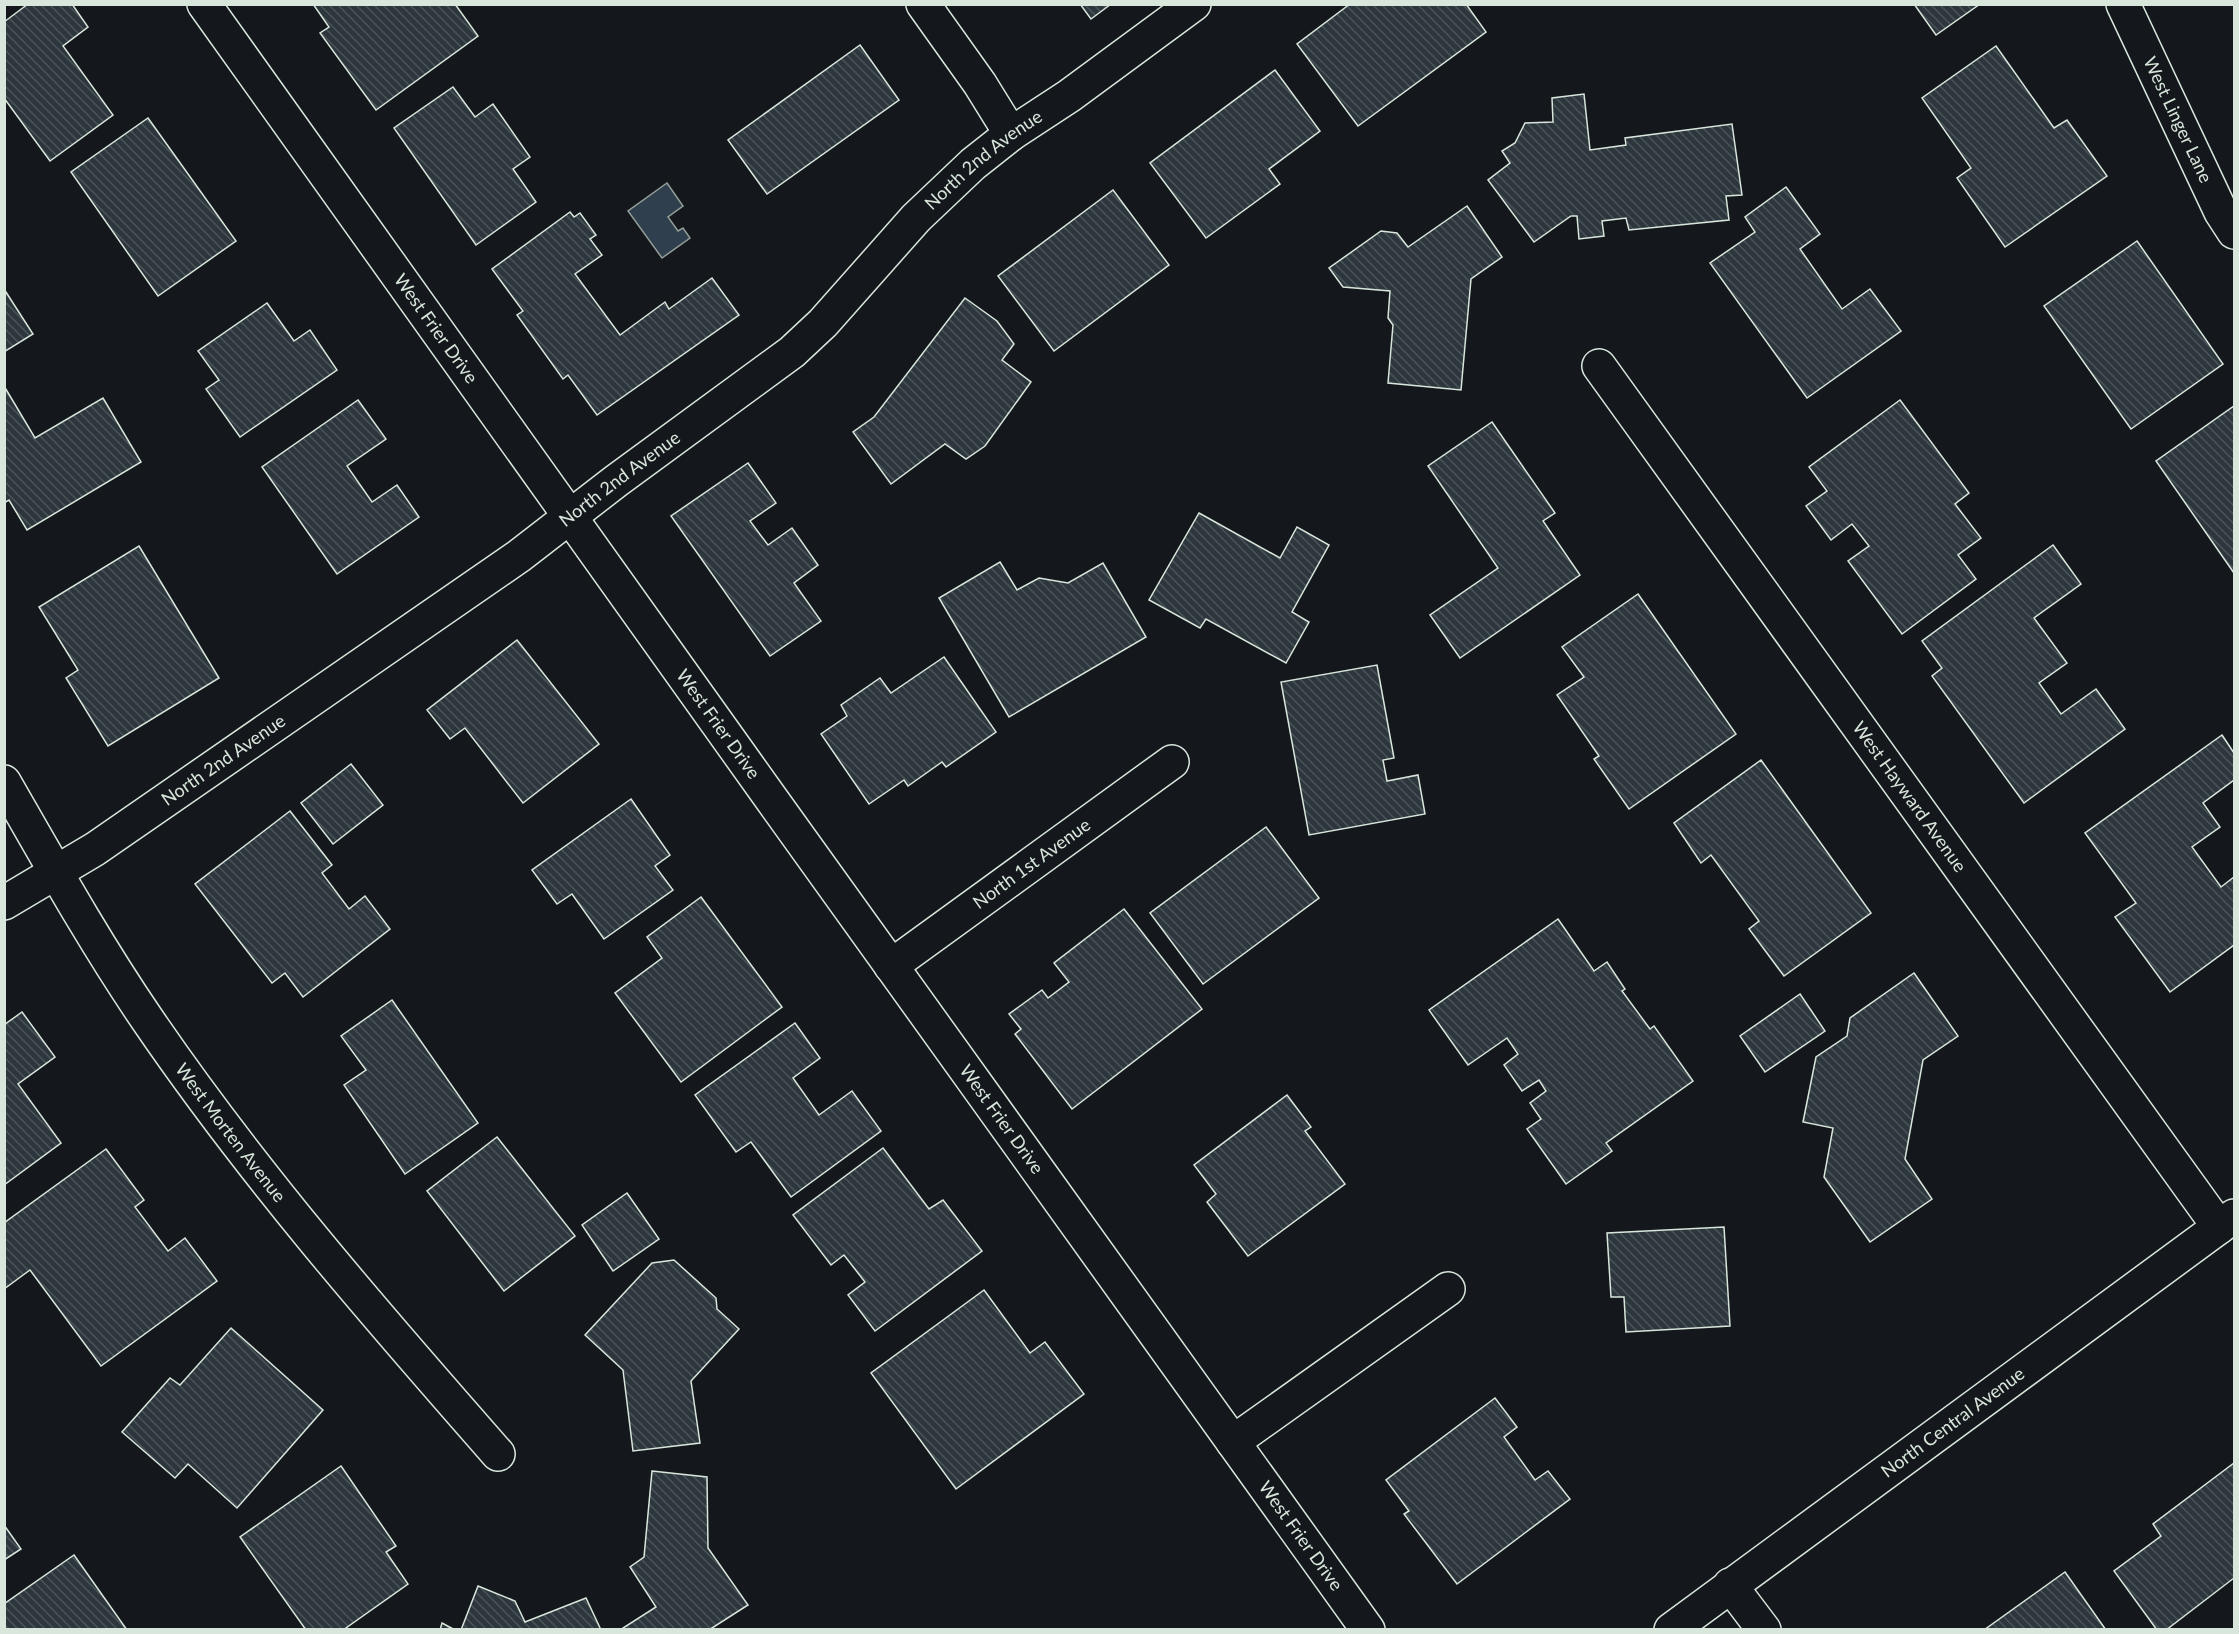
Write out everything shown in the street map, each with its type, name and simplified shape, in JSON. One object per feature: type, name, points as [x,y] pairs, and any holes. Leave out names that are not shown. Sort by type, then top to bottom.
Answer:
[{"type":"street","name":"West Frier Drive","points":[[204,4],[1368,1629]]},
{"type":"street","points":[[923,4],[980,84],[1011,134]]},
{"type":"street","name":"North 2nd Avenue","points":[[4,903],[104,842],[509,563],[792,352],[823,323],[916,218],[973,164],[1011,134],[1069,96],[1194,4]]},
{"type":"street","name":"West Linger Lane","points":[[2123,4],[2221,212],[2235,232]]},
{"type":"street","name":"West Hayward Avenue","points":[[1599,366],[2227,1222]]},
{"type":"street","name":"North 1st Avenue","points":[[891,966],[1172,762]]},
{"type":"street","name":"West Morten Avenue","points":[[4,782],[147,1019],[265,1181],[498,1454]]},
{"type":"street","name":"North Central Avenue","points":[[1671,1629],[2227,1222]]},
{"type":"street","points":[[1233,1442],[1448,1289]]},
{"type":"street","points":[[1730,1585],[1764,1629]]},
{"type":"water","points":[[667,183],[683,206],[668,217],[678,231],[683,228],[690,238],[662,258],[628,211]]},
{"type":"building","points":[[28,4],[72,4],[88,27],[63,46],[113,115],[50,161],[4,98],[4,22]]},
{"type":"building","points":[[313,4],[455,4],[478,36],[376,110],[320,33],[329,27]]},
{"type":"building","points":[[1080,4],[1111,4],[1091,19]]},
{"type":"building","points":[[1350,4],[1466,4],[1486,32],[1358,126],[1297,44]]},
{"type":"building","points":[[1914,4],[1980,4],[1936,35]]},
{"type":"building","points":[[860,45],[899,100],[767,194],[728,140]]},
{"type":"building","points":[[1996,46],[2054,128],[2067,120],[2107,176],[2005,247],[1957,178],[1971,168],[1922,98]]},
{"type":"building","points":[[1275,70],[1320,131],[1269,169],[1280,184],[1206,238],[1150,163]]},
{"type":"building","points":[[453,87],[475,117],[493,104],[530,157],[513,169],[536,202],[476,245],[394,128]]},
{"type":"building","points":[[1584,94],[1590,150],[1626,145],[1625,138],[1732,124],[1742,195],[1726,196],[1729,220],[1629,230],[1626,218],[1602,221],[1604,236],[1579,239],[1577,216],[1571,216],[1534,242],[1488,180],[1510,163],[1502,151],[1515,143],[1525,123],[1553,122],[1552,98]]},
{"type":"building","points":[[148,118],[236,241],[158,296],[71,172]]},
{"type":"building","points":[[1786,187],[1820,234],[1800,249],[1842,309],[1870,289],[1901,331],[1807,398],[1710,263],[1755,232],[1745,217]]},
{"type":"building","points":[[1113,190],[1169,265],[1054,351],[998,276]]},
{"type":"building","points":[[1467,206],[1502,257],[1471,279],[1461,390],[1388,383],[1393,325],[1388,318],[1390,291],[1343,287],[1329,268],[1381,231],[1397,233],[1408,247]]},
{"type":"building","points":[[570,212],[574,217],[580,213],[596,235],[590,239],[602,255],[575,274],[620,335],[665,302],[669,309],[712,278],[739,315],[597,415],[568,375],[563,379],[517,315],[523,311],[492,269]]},
{"type":"building","points":[[2137,241],[2223,364],[2131,429],[2044,306]]},
{"type":"building","points":[[4,289],[33,334],[4,352]]},
{"type":"building","points":[[965,298],[997,321],[1014,344],[1002,360],[1031,382],[985,446],[966,459],[945,444],[891,484],[853,432],[874,417]]},
{"type":"building","points":[[267,303],[294,341],[310,330],[337,370],[240,437],[206,389],[219,380],[198,351]]},
{"type":"building","points":[[4,386],[35,438],[103,398],[141,462],[27,530],[9,500],[4,503]]},
{"type":"building","points":[[358,400],[386,439],[347,466],[372,502],[397,485],[419,517],[337,574],[262,467]]},
{"type":"building","points":[[1900,400],[1969,493],[1955,504],[1981,538],[1958,555],[1976,579],[1902,634],[1848,561],[1869,546],[1852,524],[1831,540],[1806,506],[1827,491],[1809,467]]},
{"type":"building","points":[[2234,406],[2234,573],[2156,461]]},
{"type":"building","points":[[1492,422],[1555,513],[1543,521],[1580,575],[1460,658],[1430,615],[1498,568],[1428,466]]},
{"type":"building","points":[[748,463],[776,503],[750,521],[768,545],[792,528],[818,565],[794,583],[821,621],[770,656],[671,516]]},
{"type":"building","points":[[1199,513],[1280,558],[1297,527],[1329,545],[1292,612],[1309,622],[1286,663],[1206,619],[1200,628],[1149,600]]},
{"type":"building","points":[[2053,545],[2081,584],[2034,618],[2067,663],[2039,683],[2061,714],[2096,689],[2125,729],[2024,803],[1932,676],[1942,668],[1922,641]]},
{"type":"building","points":[[139,546],[219,678],[108,746],[66,678],[78,670],[39,607]]},
{"type":"building","points":[[1000,562],[1017,590],[1039,578],[1068,583],[1103,563],[1146,637],[1009,717],[939,598]]},
{"type":"building","points":[[1638,594],[1736,734],[1629,809],[1594,759],[1599,756],[1557,695],[1584,677],[1562,647]]},
{"type":"building","points":[[517,640],[599,744],[523,803],[465,728],[450,739],[427,710]]},
{"type":"building","points":[[944,657],[996,732],[946,767],[942,762],[908,786],[904,780],[869,804],[821,734],[847,716],[841,705],[880,678],[891,693]]},
{"type":"building","points":[[1377,665],[1394,758],[1383,760],[1387,781],[1418,775],[1425,814],[1309,835],[1281,682]]},
{"type":"building","points":[[2222,735],[2234,753],[2234,780],[2203,803],[2220,827],[2192,847],[2221,887],[2234,877],[2234,945],[2170,992],[2115,917],[2136,903],[2085,833]]},
{"type":"building","points":[[1761,760],[1871,913],[1784,976],[1749,929],[1759,921],[1711,855],[1701,863],[1674,823]]},
{"type":"building","points":[[351,764],[383,805],[333,844],[301,803]]},
{"type":"building","points":[[631,799],[670,855],[655,866],[673,890],[604,939],[572,894],[557,904],[532,870]]},
{"type":"building","points":[[290,811],[332,865],[322,873],[349,909],[365,896],[390,929],[303,997],[285,973],[272,983],[195,884]]},
{"type":"building","points":[[1266,827],[1319,898],[1203,984],[1150,913]]},
{"type":"building","points":[[701,897],[782,1007],[681,1082],[615,993],[662,958],[647,937]]},
{"type":"building","points":[[1124,909],[1202,1009],[1072,1109],[1015,1034],[1021,1029],[1009,1014],[1042,990],[1048,998],[1069,982],[1054,963]]},
{"type":"building","points":[[1558,919],[1594,971],[1607,962],[1625,989],[1622,991],[1650,1029],[1654,1026],[1693,1081],[1606,1143],[1612,1151],[1566,1184],[1527,1129],[1541,1119],[1530,1103],[1546,1091],[1539,1080],[1522,1091],[1504,1065],[1518,1054],[1507,1038],[1468,1065],[1429,1010]]},
{"type":"building","points":[[1914,973],[1958,1036],[1923,1060],[1905,1159],[1932,1199],[1870,1242],[1824,1177],[1833,1128],[1803,1122],[1816,1057],[1847,1036],[1850,1018]]},
{"type":"building","points":[[1800,994],[1825,1031],[1765,1072],[1740,1036]]},
{"type":"building","points":[[392,1000],[478,1123],[405,1174],[344,1085],[366,1070],[341,1036]]},
{"type":"building","points":[[22,1012],[55,1057],[18,1084],[61,1143],[4,1185],[4,1025]]},
{"type":"building","points":[[795,1023],[820,1058],[793,1078],[819,1115],[852,1091],[881,1131],[791,1197],[751,1142],[736,1152],[695,1095]]},
{"type":"building","points":[[1287,1095],[1311,1127],[1305,1131],[1345,1184],[1248,1256],[1207,1202],[1216,1194],[1194,1165]]},
{"type":"building","points":[[497,1137],[575,1236],[504,1291],[427,1191]]},
{"type":"building","points":[[883,1148],[929,1209],[943,1200],[982,1251],[875,1331],[848,1295],[865,1282],[844,1255],[831,1265],[793,1215]]},
{"type":"building","points":[[106,1149],[144,1200],[135,1207],[168,1251],[185,1238],[217,1281],[101,1366],[30,1270],[4,1289],[4,1223]]},
{"type":"building","points":[[627,1193],[659,1239],[613,1271],[582,1225]]},
{"type":"building","points":[[1724,1227],[1730,1326],[1626,1332],[1624,1297],[1611,1297],[1607,1233]]},
{"type":"building","points":[[674,1260],[716,1298],[717,1309],[739,1329],[691,1381],[700,1443],[633,1451],[623,1370],[585,1335],[652,1263]]},
{"type":"building","points":[[984,1290],[1030,1353],[1045,1342],[1084,1394],[956,1489],[871,1373]]},
{"type":"building","points":[[231,1328],[323,1410],[237,1508],[188,1464],[175,1478],[122,1432],[170,1378],[180,1385]]},
{"type":"building","points":[[1495,1398],[1517,1427],[1504,1437],[1535,1480],[1548,1471],[1570,1499],[1457,1584],[1404,1514],[1409,1511],[1386,1480]]},
{"type":"building","points":[[2234,1463],[2234,1578],[2166,1630],[2157,1630],[2114,1571],[2161,1536],[2153,1524]]},
{"type":"building","points":[[341,1466],[396,1546],[386,1552],[408,1584],[343,1630],[306,1630],[240,1537]]},
{"type":"building","points":[[652,1471],[707,1477],[708,1548],[748,1605],[709,1630],[624,1630],[623,1628],[656,1607],[630,1567],[644,1557]]},
{"type":"building","points":[[4,1525],[21,1549],[4,1560]]},
{"type":"building","points":[[74,1555],[127,1630],[4,1630],[4,1604]]},
{"type":"building","points":[[2065,1572],[2106,1630],[1984,1630]]},
{"type":"building","points":[[478,1586],[515,1601],[525,1622],[586,1598],[601,1630],[461,1630]]},
{"type":"building","points":[[442,1623],[455,1630],[440,1630]]}]
